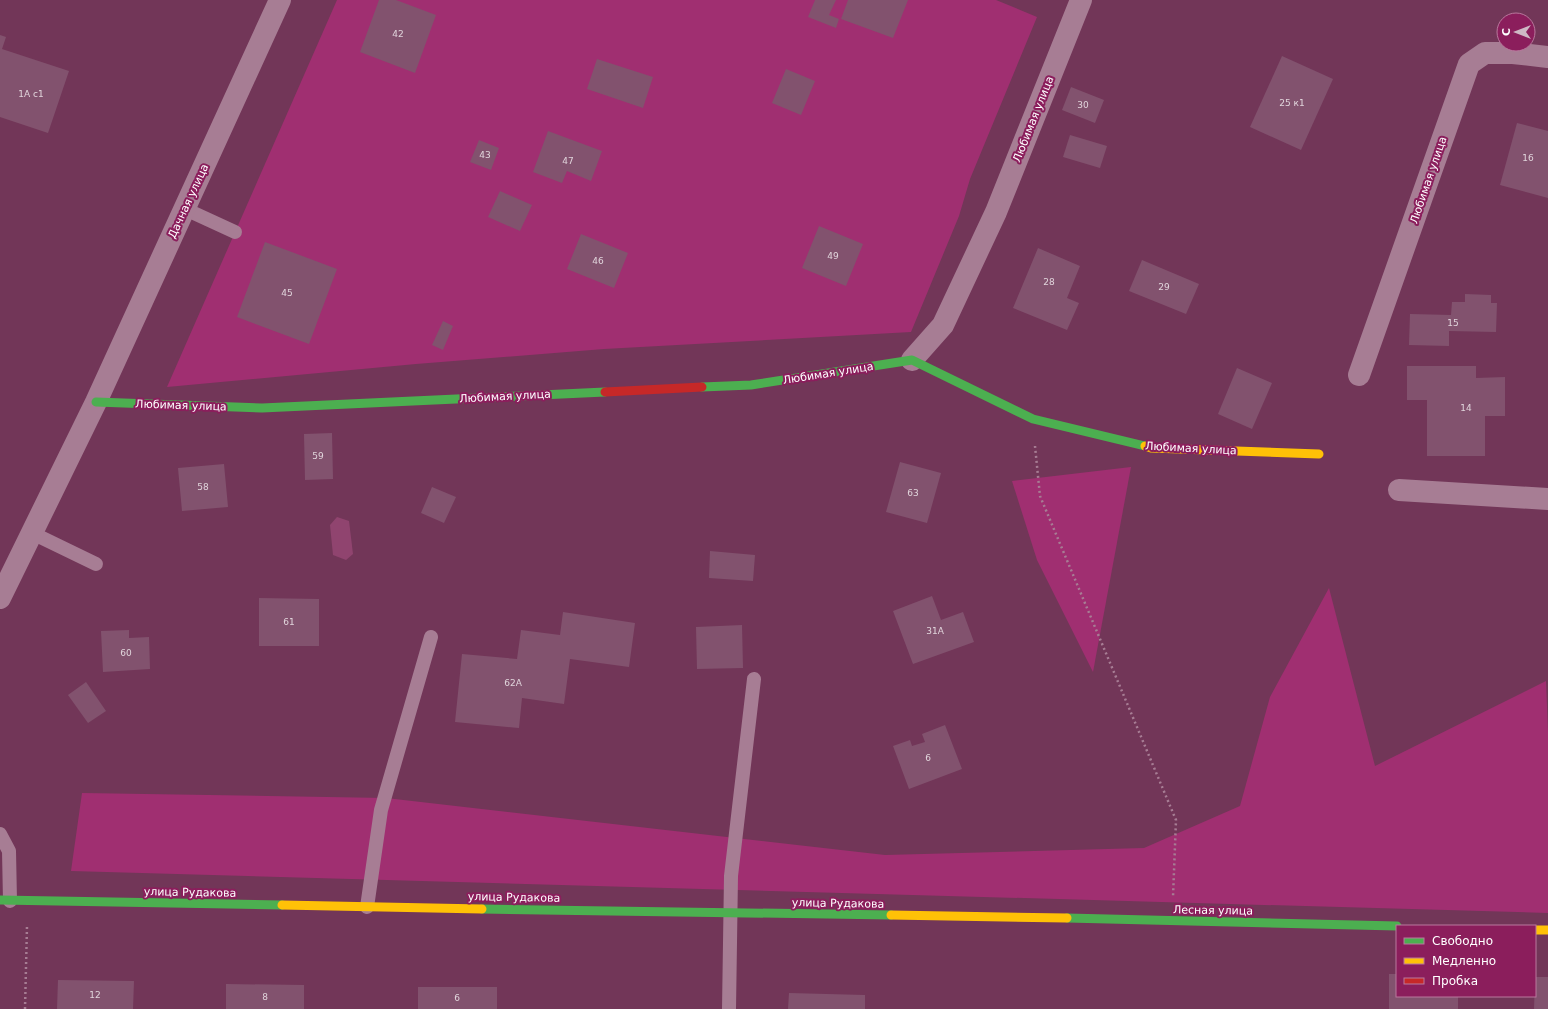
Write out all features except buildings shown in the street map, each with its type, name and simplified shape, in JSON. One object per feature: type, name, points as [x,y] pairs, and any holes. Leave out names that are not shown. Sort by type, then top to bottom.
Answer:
[{"type":"main road","name":"Любимая улица","points":[[96,402],[262,408],[751,384],[912,360],[1033,419],[1151,448],[1319,454]]},
{"type":"main road","name":"улица Рудакова","points":[[5,901],[1028,917]]},
{"type":"main road","name":"Лесная улица","points":[[1028,917],[1396,926]]},
{"type":"main road","points":[[1536,930],[1548,930]]},
{"type":"street","name":"Дачная улица","points":[[0,598],[96,402],[280,0]]},
{"type":"street","name":"Любимая улица","points":[[912,360],[943,325],[996,212],[1081,0]]},
{"type":"street","name":"Любимая улица","points":[[1359,375],[1469,64],[1485,53],[1513,53],[1548,56]]},
{"type":"street","points":[[1399,490],[1548,499]]},
{"type":"lane","points":[[185,209],[235,232]]},
{"type":"lane","points":[[32,533],[96,564]]},
{"type":"lane","points":[[367,907],[381,810],[431,637]]},
{"type":"lane","points":[[729,1009],[731,876],[754,679]]},
{"type":"lane","points":[[0,834],[9,851],[5,901]]},
{"type":"path","points":[[1033,419],[1040,496],[1176,820],[1172,920]]},
{"type":"path","points":[[25,1009],[27,923]]},
{"type":"shaded area","points":[[337,0],[996,0],[1037,17],[970,179],[959,216],[911,332],[604,349],[416,364],[167,387]]},
{"type":"shaded area","points":[[1131,467],[1093,672],[1037,560],[1012,481]]},
{"type":"shaded area","points":[[337,517],[349,521],[353,554],[346,560],[333,555],[330,525]]},
{"type":"shaded area","points":[[1329,588],[1375,766],[1546,681],[1548,732],[1548,913],[71,871],[82,793],[386,798],[885,855],[1144,848],[1240,806],[1270,697]]},
{"type":"traffic: fast","points":[[702,387],[751,385],[912,360],[1033,419],[1145,446]]},
{"type":"traffic: fast","points":[[96,402],[262,408],[605,392]]},
{"type":"traffic: fast","points":[[0,900],[282,905]]},
{"type":"traffic: fast","points":[[482,909],[891,915]]},
{"type":"traffic: fast","points":[[1067,918],[1396,926]]},
{"type":"traffic: slow","points":[[1145,446],[1151,448],[1319,454]]},
{"type":"traffic: slow","points":[[282,905],[482,909]]},
{"type":"traffic: slow","points":[[891,915],[1067,918]]},
{"type":"traffic: slow","points":[[1536,930],[1548,930]]},
{"type":"traffic: jam","points":[[605,392],[702,387]]}]
